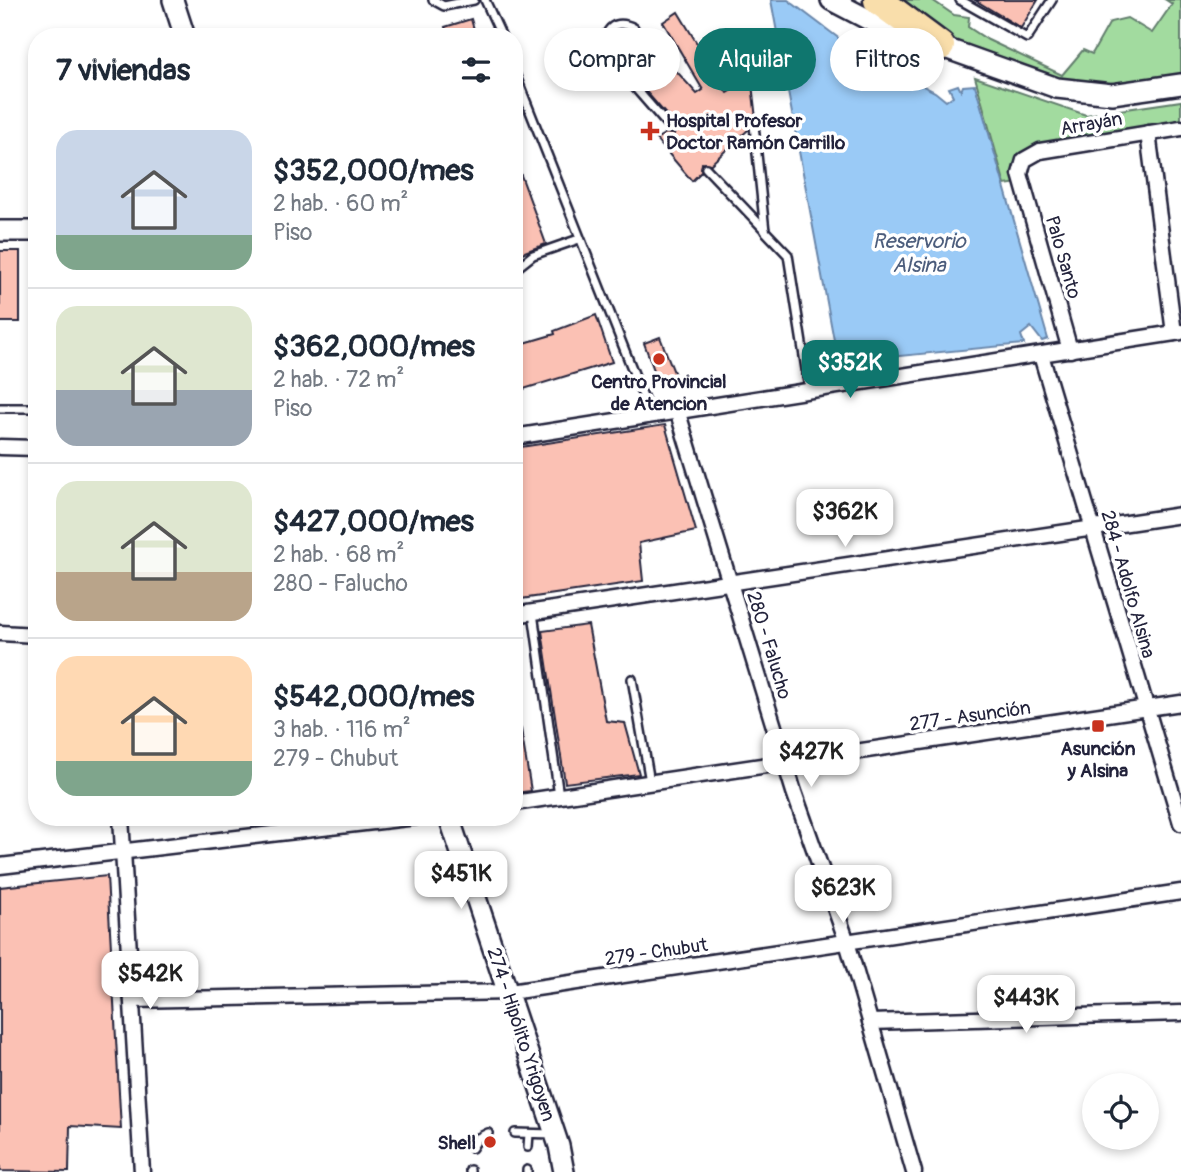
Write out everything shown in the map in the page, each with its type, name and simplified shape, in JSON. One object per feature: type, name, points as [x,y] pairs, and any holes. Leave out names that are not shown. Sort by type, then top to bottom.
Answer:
[{"type":"highway","points":[[878,0],[916,28]]},
{"type":"street","points":[[173,0],[182,28]]},
{"type":"street","points":[[831,0],[889,28]]},
{"type":"street","points":[[944,47],[1057,88],[1076,92],[1112,94],[1181,84]]},
{"type":"street","name":"Arrayán","points":[[1020,174],[1024,160],[1040,151],[1181,128]]},
{"type":"street","points":[[523,435],[809,388],[1041,355],[1178,332],[1148,132]]},
{"type":"street","name":"Palo Santo","points":[[1020,174],[1070,350]]},
{"type":"street","points":[[0,231],[28,231]]},
{"type":"street","name":"284 - Adolfo Alsina","points":[[1041,355],[1181,823]]},
{"type":"street","name":"280 - Falucho","points":[[677,411],[786,761],[847,942],[914,1172]]},
{"type":"street","points":[[0,447],[28,448]]},
{"type":"street","points":[[523,614],[1181,515]]},
{"type":"street","points":[[0,633],[28,635]]},
{"type":"street","name":"277 - Asunción","points":[[523,802],[1181,703]]},
{"type":"street","points":[[122,826],[142,1172]]},
{"type":"street","points":[[0,866],[341,826]]},
{"type":"street","name":"274 - Hipólito Yrigoyen","points":[[452,826],[510,992],[555,1134],[564,1172]]},
{"type":"street","name":"279 - Chubut","points":[[132,1000],[510,992],[1181,892]]},
{"type":"street","points":[[870,1022],[1181,1013]]},
{"type":"lane","points":[[433,0],[444,6],[474,0]]},
{"type":"lane","points":[[485,0],[498,28]]},
{"type":"lane","points":[[960,0],[972,3],[1027,38],[1052,0]]},
{"type":"lane","points":[[625,23],[634,28],[637,38],[633,46],[610,59],[603,40],[607,30],[615,24],[625,23]]},
{"type":"lane","points":[[722,47],[742,47],[746,80],[727,75],[715,52],[722,47]]},
{"type":"lane","points":[[638,91],[671,129]]},
{"type":"lane","points":[[523,94],[650,414]]},
{"type":"lane","points":[[754,125],[765,231]]},
{"type":"lane","points":[[706,168],[788,255],[809,388]]},
{"type":"lane","points":[[523,263],[533,256],[579,239]]},
{"type":"lane","points":[[0,408],[28,408]]},
{"type":"lane","points":[[533,612],[559,796]]},
{"type":"lane","points":[[632,679],[650,782]]},
{"type":"lane","points":[[472,1148],[478,1138],[488,1133]]},
{"type":"lane","points":[[515,1133],[555,1134]]},
{"type":"lane","points":[[528,1134],[528,1147]]},
{"type":"green space","points":[[887,0],[932,0],[954,15],[969,17],[968,27],[988,40],[1062,75],[1083,50],[1092,54],[1110,22],[1127,18],[1152,33],[1172,4],[1166,0],[1181,0],[1181,78],[1117,87],[1062,80],[949,42],[944,39],[944,28],[928,28]]},
{"type":"green space","points":[[975,77],[1086,115],[1181,101],[1181,124],[1039,148],[1018,183],[1005,185]]},
{"type":"water","name":"Reservorio Alsina","points":[[771,0],[788,0],[830,32],[830,91],[933,91],[946,101],[953,96],[949,88],[958,85],[961,91],[963,86],[975,85],[1048,339],[1042,341],[1031,327],[1021,335],[1024,344],[838,362],[788,91],[816,91],[816,28],[776,28]]},
{"type":"building","points":[[975,0],[1038,0],[1021,28]]},
{"type":"building","points":[[678,12],[694,38],[694,75],[680,51],[680,28],[667,28],[663,22]]},
{"type":"building","points":[[471,19],[474,28],[445,28]]},
{"type":"building","points":[[680,75],[697,94],[702,91],[753,91],[756,119],[750,121],[748,130],[711,164],[702,163],[701,172],[692,181],[656,139],[666,133],[674,134],[676,126],[646,91],[680,91]]},
{"type":"building","points":[[523,181],[546,244],[523,253]]},
{"type":"building","points":[[0,251],[20,251],[20,322],[0,322]]},
{"type":"building","points":[[596,315],[612,362],[523,389],[523,343],[555,334],[554,331]]},
{"type":"building","name":"Centro Provincial de Atencion","points":[[660,337],[675,375],[658,381],[644,343]]},
{"type":"building","points":[[665,425],[696,531],[639,543],[643,581],[523,599],[523,447]]},
{"type":"building","points":[[588,625],[606,721],[625,723],[639,774],[565,783],[542,631]]},
{"type":"building","points":[[523,741],[531,791],[523,792]]},
{"type":"building","points":[[107,876],[121,1129],[70,1126],[69,1172],[0,1171],[0,887]]},
{"type":"place","name":"Hospital Profesor Doctor Ramón Carrillo","points":[[650,131]]},
{"type":"place","name":"Centro Provincial de Atencion","points":[[659,359]]},
{"type":"place","name":"Asunción y Alsina","points":[[1098,726]]},
{"type":"place","name":"Shell","points":[[490,1142]]}]
